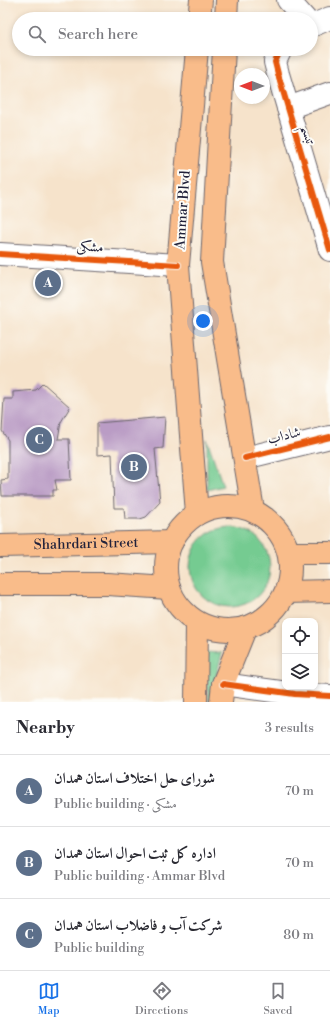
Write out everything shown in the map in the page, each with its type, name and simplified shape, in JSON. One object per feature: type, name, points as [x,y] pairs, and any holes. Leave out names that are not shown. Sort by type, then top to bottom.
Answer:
[{"type":"main road","points":[[200,12],[201,0]]},
{"type":"main road","points":[[226,12],[227,0]]},
{"type":"main road","name":"Ammar Blvd","points":[[195,56],[178,265],[197,514]]},
{"type":"main road","points":[[224,56],[212,262],[253,510]]},
{"type":"main road","points":[[234,506],[253,510],[270,520],[282,535],[289,553],[291,572],[286,592],[277,608],[263,621],[246,629],[229,631],[218,630],[198,623],[180,608],[169,588],[166,572],[167,557],[172,542],[182,526],[197,514],[215,507],[234,506]]},
{"type":"main road","name":"Shahrdari Street","points":[[0,546],[172,542]]},
{"type":"main road","points":[[289,553],[330,553]]},
{"type":"main road","points":[[0,584],[107,584],[169,588]]},
{"type":"main road","points":[[286,592],[330,591]]},
{"type":"main road","points":[[196,702],[198,623]]},
{"type":"main road","points":[[222,693],[246,629]]},
{"type":"street","points":[[288,0],[299,12]]},
{"type":"street","points":[[318,23],[330,18]]},
{"type":"street","name":"تبسم","points":[[278,56],[276,62],[288,108],[330,250]]},
{"type":"street","points":[[288,108],[330,93]]},
{"type":"street","name":"مشکی","points":[[0,254],[178,265]]},
{"type":"street","name":"شاداب","points":[[245,458],[330,436]]},
{"type":"street","points":[[222,693],[295,698],[330,696]]},
{"type":"green space","points":[[207,439],[223,486],[207,490]]},
{"type":"green space","points":[[230,527],[245,530],[258,539],[267,552],[270,567],[267,582],[258,595],[245,604],[230,607],[215,604],[202,595],[193,582],[190,567],[193,552],[202,539],[215,530]]},
{"type":"green space","points":[[204,652],[222,653],[210,702],[209,702]]},
{"type":"building","points":[[43,383],[70,407],[61,422],[58,439],[69,439],[71,480],[55,480],[57,490],[53,490],[53,496],[2,496],[1,480],[8,479],[8,440],[2,431],[4,399],[13,399],[13,392],[36,390]]},
{"type":"building","points":[[165,417],[163,448],[155,449],[160,502],[146,517],[140,519],[125,519],[124,508],[114,508],[112,454],[97,455],[97,423]]},
{"type":"cycle path","points":[[278,56],[275,62],[278,74],[330,250]]},
{"type":"cycle path","points":[[0,254],[178,265]]},
{"type":"cycle path","points":[[245,458],[330,437]]},
{"type":"cycle path","points":[[223,684],[295,694],[330,696]]},
{"type":"place","name":"شوراى حل اختلاف استان همدان","points":[[48,283]]},
{"type":"place","name":"شرکت آب و فاضلاب استان همدان","points":[[39,440]]},
{"type":"place","name":"اداره کل ثبت احوال استان همدان","points":[[134,467]]}]
